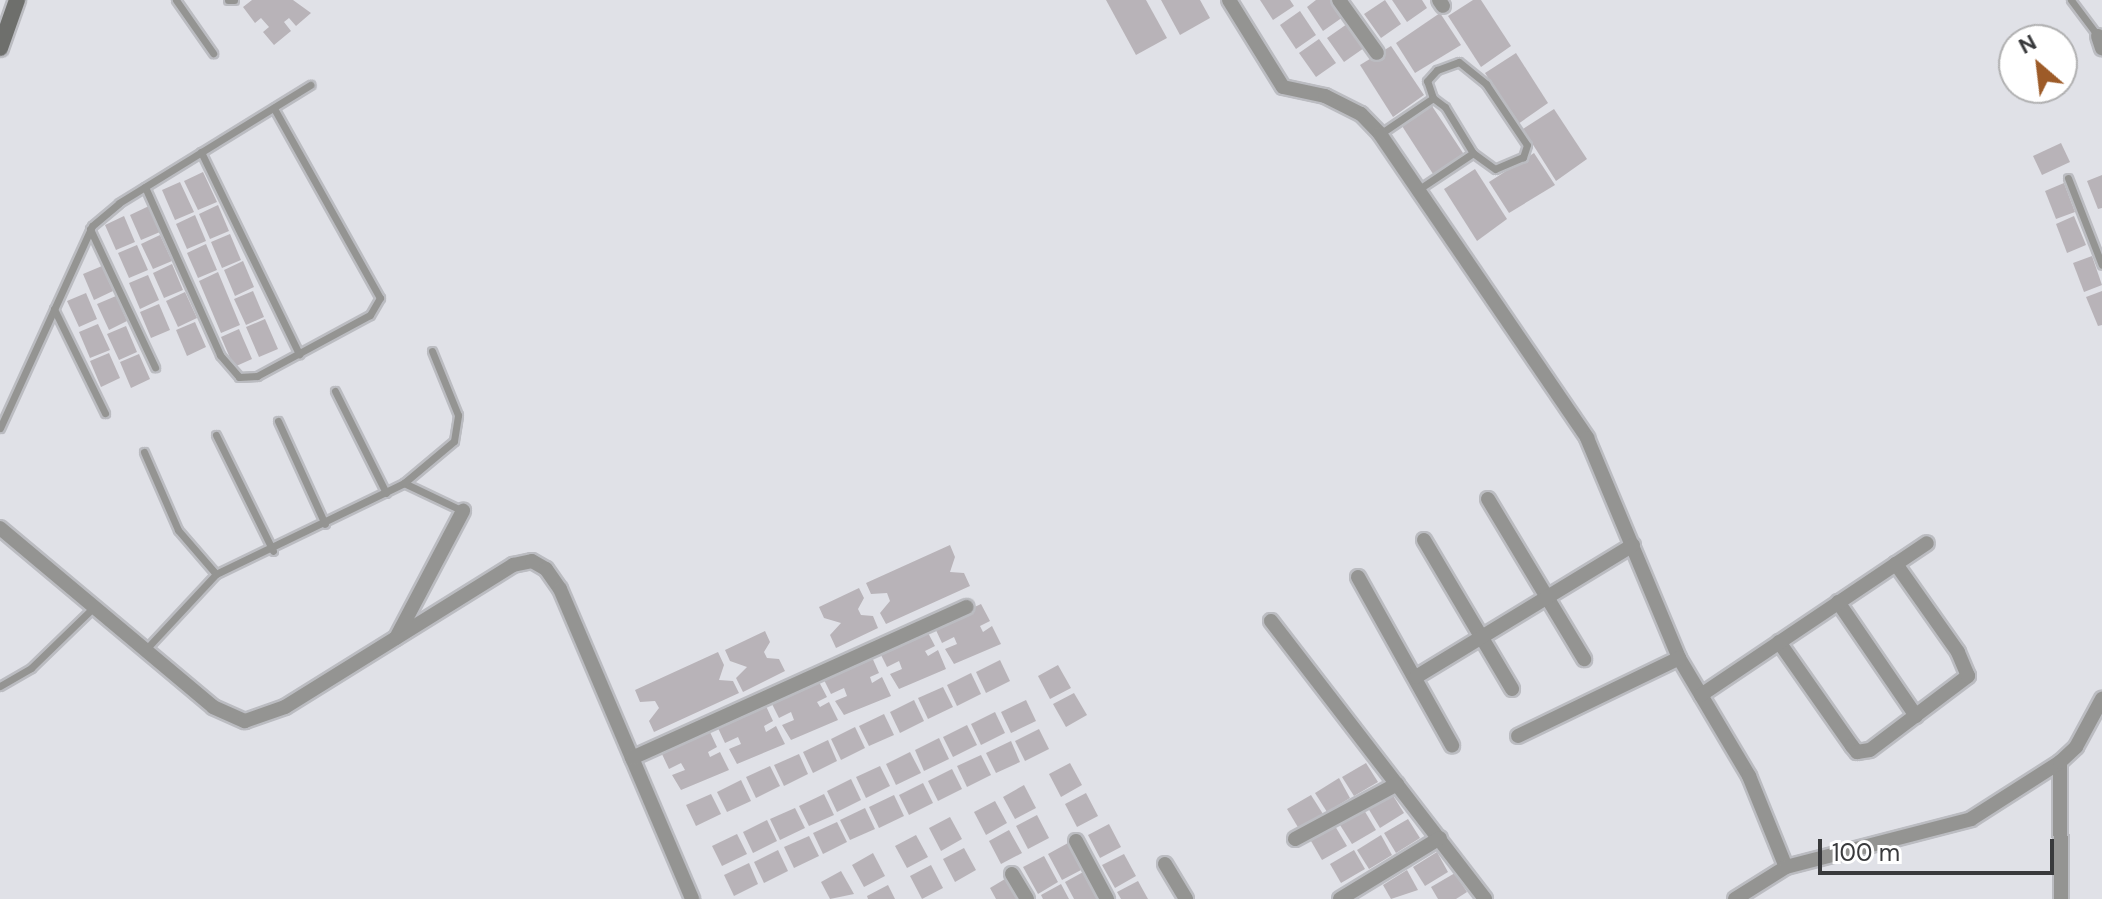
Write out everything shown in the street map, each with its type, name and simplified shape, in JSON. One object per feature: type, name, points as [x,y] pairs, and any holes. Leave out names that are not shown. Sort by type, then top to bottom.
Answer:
[{"type":"street","points":[[0,48],[17,0]]},
{"type":"street","points":[[1229,0],[1283,87],[1337,102],[1361,114],[1380,134],[1587,438],[1679,658],[1749,776],[1786,867]]},
{"type":"street","points":[[1339,0],[1377,53]]},
{"type":"street","points":[[1488,499],[1584,659]]},
{"type":"street","points":[[396,638],[463,511]]},
{"type":"street","points":[[0,528],[96,605],[213,707],[245,721],[285,707],[513,565],[532,561],[555,578],[692,899]]},
{"type":"street","points":[[1424,540],[1512,689]]},
{"type":"street","points":[[1701,695],[1927,543]]},
{"type":"street","points":[[1416,677],[1633,545]]},
{"type":"street","points":[[1779,642],[1857,752],[1870,750],[1968,676],[1958,652],[1896,564]]},
{"type":"street","points":[[1358,577],[1452,745]]},
{"type":"street","points":[[1838,602],[1916,716]]},
{"type":"street","points":[[632,758],[966,607]]},
{"type":"street","points":[[1271,621],[1485,899]]},
{"type":"street","points":[[1518,736],[1679,658]]},
{"type":"street","points":[[1733,898],[1786,867],[1971,819],[2060,762],[2076,747],[2102,699]]},
{"type":"street","points":[[2060,762],[2061,899]]},
{"type":"street","points":[[1295,839],[1397,784]]},
{"type":"street","points":[[1340,899],[1440,838]]},
{"type":"street","points":[[1076,841],[1107,899]]},
{"type":"street","points":[[1165,864],[1186,899]]},
{"type":"street","points":[[1012,874],[1027,899]]},
{"type":"lane","points":[[176,0],[213,53]]},
{"type":"lane","points":[[2071,0],[2100,42]]},
{"type":"lane","points":[[1459,62],[1486,84],[1527,145],[1523,157],[1495,169],[1473,153],[1445,107],[1433,98],[1427,81],[1459,62]]},
{"type":"lane","points":[[0,428],[90,229],[145,187],[310,85]]},
{"type":"lane","points":[[1380,134],[1433,98]]},
{"type":"lane","points":[[145,187],[231,372],[257,376],[370,315],[380,298],[274,108]]},
{"type":"lane","points":[[201,152],[299,354]]},
{"type":"lane","points":[[1419,189],[1473,153]]},
{"type":"lane","points":[[2068,178],[2102,265]]},
{"type":"lane","points":[[90,229],[155,367]]},
{"type":"lane","points":[[54,309],[105,413]]},
{"type":"lane","points":[[147,648],[216,574],[273,551],[404,483],[459,432],[458,415],[432,351]]},
{"type":"lane","points":[[335,391],[386,493]]},
{"type":"lane","points":[[278,421],[325,524]]},
{"type":"lane","points":[[216,435],[273,551]]},
{"type":"lane","points":[[144,452],[178,530],[216,574]]},
{"type":"lane","points":[[404,483],[463,511]]},
{"type":"lane","points":[[0,686],[31,668],[96,605]]},
{"type":"building","points":[[252,0],[293,0],[311,13],[296,26],[289,18],[284,22],[291,31],[274,45],[263,32],[269,27],[261,18],[255,23],[243,7]]},
{"type":"building","points":[[1106,0],[1146,0],[1167,38],[1136,55]]},
{"type":"building","points":[[1161,0],[1200,0],[1210,18],[1180,35]]},
{"type":"building","points":[[1260,0],[1290,0],[1294,6],[1273,20]]},
{"type":"building","points":[[1316,0],[1332,0],[1343,17],[1323,31],[1307,7]]},
{"type":"building","points":[[1385,0],[1401,24],[1381,38],[1364,14]]},
{"type":"building","points":[[1392,0],[1422,0],[1427,8],[1407,22]]},
{"type":"building","points":[[1473,0],[1481,0],[1511,46],[1481,67],[1448,16]]},
{"type":"building","points":[[1300,11],[1316,35],[1296,49],[1280,25]]},
{"type":"building","points":[[1440,13],[1461,45],[1415,73],[1396,43]]},
{"type":"building","points":[[1347,24],[1364,48],[1344,62],[1327,38]]},
{"type":"building","points":[[1319,39],[1336,63],[1316,77],[1299,53]]},
{"type":"building","points":[[1391,46],[1424,95],[1393,117],[1360,65]]},
{"type":"building","points":[[1516,53],[1548,103],[1518,124],[1485,73]]},
{"type":"building","points":[[1432,106],[1465,156],[1435,177],[1402,126]]},
{"type":"building","points":[[1554,109],[1587,159],[1556,181],[1523,129]]},
{"type":"building","points":[[2061,143],[2070,162],[2042,175],[2033,156]]},
{"type":"building","points":[[1534,153],[1555,185],[1509,213],[1489,182]]},
{"type":"building","points":[[1475,169],[1507,219],[1477,241],[1444,189]]},
{"type":"building","points":[[203,172],[217,202],[198,210],[184,181]]},
{"type":"building","points":[[2102,175],[2102,208],[2098,209],[2087,181]]},
{"type":"building","points":[[180,182],[194,212],[175,220],[162,190]]},
{"type":"building","points":[[2064,183],[2075,212],[2056,219],[2045,191]]},
{"type":"building","points":[[218,205],[229,231],[210,239],[199,214]]},
{"type":"building","points":[[149,206],[160,232],[141,240],[130,215]]},
{"type":"building","points":[[195,215],[206,241],[187,249],[176,224]]},
{"type":"building","points":[[124,216],[135,242],[116,250],[105,225]]},
{"type":"building","points":[[2074,216],[2086,245],[2067,253],[2056,224]]},
{"type":"building","points":[[230,234],[241,260],[222,268],[211,242]]},
{"type":"building","points":[[160,235],[172,261],[153,269],[141,244]]},
{"type":"building","points":[[206,244],[217,270],[198,278],[187,253]]},
{"type":"building","points":[[137,245],[148,270],[129,278],[118,253]]},
{"type":"building","points":[[2092,256],[2102,285],[2084,292],[2073,263]]},
{"type":"building","points":[[243,261],[254,287],[235,296],[224,270]]},
{"type":"building","points":[[172,264],[183,290],[164,298],[153,273]]},
{"type":"building","points":[[102,266],[113,291],[94,300],[83,274]]},
{"type":"building","points":[[218,272],[240,325],[221,333],[199,281]]},
{"type":"building","points":[[148,275],[159,300],[140,309],[129,283]]},
{"type":"building","points":[[253,291],[264,317],[246,325],[234,299]]},
{"type":"building","points":[[2102,291],[2102,325],[2098,326],[2086,297]]},
{"type":"building","points":[[185,292],[197,318],[178,327],[166,301]]},
{"type":"building","points":[[86,293],[97,319],[79,327],[67,301]]},
{"type":"building","points":[[116,296],[127,321],[109,330],[97,304]]},
{"type":"building","points":[[159,304],[170,330],[151,338],[140,312]]},
{"type":"building","points":[[265,319],[278,349],[259,357],[246,327]]},
{"type":"building","points":[[195,322],[206,347],[187,356],[176,330]]},
{"type":"building","points":[[98,324],[110,350],[90,358],[79,332]]},
{"type":"building","points":[[126,326],[137,352],[119,360],[107,334]]},
{"type":"building","points":[[239,329],[252,359],[234,367],[221,337]]},
{"type":"building","points":[[109,353],[120,378],[101,387],[90,361]]},
{"type":"building","points":[[139,354],[150,379],[131,388],[120,362]]},
{"type":"building","points":[[950,545],[955,557],[950,572],[964,573],[970,586],[886,624],[880,613],[890,601],[887,593],[871,594],[866,583]]},
{"type":"building","points":[[859,588],[864,598],[858,609],[861,615],[873,616],[878,628],[836,648],[830,635],[841,623],[824,618],[819,607]]},
{"type":"building","points":[[981,604],[990,621],[980,626],[983,632],[992,626],[1001,644],[954,664],[945,649],[957,644],[954,637],[942,643],[934,626]]},
{"type":"building","points":[[926,629],[935,646],[925,651],[928,656],[938,650],[946,669],[899,689],[890,674],[902,669],[899,661],[887,667],[879,651]]},
{"type":"building","points":[[765,631],[770,642],[764,652],[767,658],[779,659],[785,671],[743,692],[736,678],[747,667],[730,661],[725,650]]},
{"type":"building","points":[[718,652],[724,665],[719,680],[733,681],[739,693],[654,732],[649,721],[659,708],[655,701],[640,702],[635,690]]},
{"type":"building","points":[[871,655],[879,673],[870,677],[872,683],[882,677],[891,696],[844,715],[835,701],[847,696],[844,688],[831,694],[823,678]]},
{"type":"building","points":[[1000,660],[1010,681],[986,693],[976,672]]},
{"type":"building","points":[[1058,665],[1071,688],[1050,699],[1038,676]]},
{"type":"building","points":[[971,673],[981,694],[957,706],[947,685]]},
{"type":"building","points":[[818,680],[827,697],[817,702],[820,707],[829,702],[838,720],[791,740],[782,725],[794,720],[791,712],[779,718],[771,702]]},
{"type":"building","points":[[943,687],[953,707],[928,719],[918,698]]},
{"type":"building","points":[[1074,693],[1087,715],[1066,727],[1053,704]]},
{"type":"building","points":[[914,700],[924,721],[900,733],[890,712]]},
{"type":"building","points":[[1026,700],[1036,721],[1011,733],[1001,712]]},
{"type":"building","points":[[765,704],[773,721],[764,726],[766,732],[776,726],[785,744],[737,764],[729,749],[741,744],[738,737],[725,743],[717,726]]},
{"type":"building","points":[[995,712],[1005,733],[981,745],[971,724]]},
{"type":"building","points":[[884,714],[894,735],[869,746],[859,726]]},
{"type":"building","points":[[967,725],[977,745],[953,757],[943,737]]},
{"type":"building","points":[[855,727],[865,748],[841,760],[831,739]]},
{"type":"building","points":[[1039,729],[1049,749],[1025,761],[1015,741]]},
{"type":"building","points":[[709,730],[717,747],[708,752],[710,757],[720,752],[729,770],[681,790],[672,775],[685,770],[681,763],[669,769],[661,752]]},
{"type":"building","points":[[939,738],[949,759],[924,771],[915,750]]},
{"type":"building","points":[[828,740],[837,761],[813,773],[803,752]]},
{"type":"building","points":[[1011,741],[1020,762],[996,773],[986,753]]},
{"type":"building","points":[[910,752],[921,773],[896,785],[886,764]]},
{"type":"building","points":[[799,754],[808,774],[784,786],[774,765]]},
{"type":"building","points":[[981,755],[991,775],[967,787],[957,766]]},
{"type":"building","points":[[1070,763],[1082,785],[1061,797],[1049,774]]},
{"type":"building","points":[[1366,763],[1378,782],[1354,796],[1342,777]]},
{"type":"building","points":[[770,766],[780,786],[756,798],[746,777]]},
{"type":"building","points":[[880,766],[890,786],[866,798],[856,777]]},
{"type":"building","points":[[952,769],[962,789],[938,801],[928,781]]},
{"type":"building","points":[[1339,778],[1350,798],[1327,812],[1315,793]]},
{"type":"building","points":[[851,779],[861,800],[837,812],[827,791]]},
{"type":"building","points":[[741,780],[751,801],[727,812],[717,792]]},
{"type":"building","points":[[923,783],[933,803],[909,815],[899,795]]},
{"type":"building","points":[[1024,785],[1036,808],[1015,819],[1003,797]]},
{"type":"building","points":[[1086,793],[1098,816],[1077,827],[1065,804]]},
{"type":"building","points":[[711,794],[721,814],[696,826],[686,805]]},
{"type":"building","points":[[824,794],[834,815],[809,826],[799,806]]},
{"type":"building","points":[[1392,794],[1404,813],[1380,828],[1368,808]]},
{"type":"building","points":[[894,795],[904,816],[879,828],[869,807]]},
{"type":"building","points":[[1311,795],[1323,814],[1299,829],[1287,809]]},
{"type":"building","points":[[995,801],[1007,823],[986,835],[974,812]]},
{"type":"building","points":[[795,808],[805,828],[780,840],[770,819]]},
{"type":"building","points":[[865,808],[875,829],[850,840],[840,820]]},
{"type":"building","points":[[1364,810],[1376,830],[1352,844],[1340,825]]},
{"type":"building","points":[[1037,815],[1049,838],[1028,849],[1016,826]]},
{"type":"building","points":[[950,817],[962,839],[941,851],[929,828]]},
{"type":"building","points":[[1408,819],[1420,838],[1396,853],[1384,833]]},
{"type":"building","points":[[767,820],[777,841],[753,853],[743,832]]},
{"type":"building","points":[[837,822],[847,842],[823,854],[813,833]]},
{"type":"building","points":[[1109,824],[1121,847],[1100,858],[1088,835]]},
{"type":"building","points":[[1335,826],[1347,846],[1322,860],[1311,841]]},
{"type":"building","points":[[1009,830],[1022,853],[1001,864],[989,841]]},
{"type":"building","points":[[737,834],[747,854],[722,866],[712,846]]},
{"type":"building","points":[[916,835],[928,857],[907,868],[895,846]]},
{"type":"building","points":[[1381,835],[1392,855],[1369,869],[1357,850]]},
{"type":"building","points":[[809,836],[819,856],[794,868],[784,847]]},
{"type":"building","points":[[1068,843],[1083,869],[1062,880],[1048,854]]},
{"type":"building","points":[[964,848],[976,870],[955,882],[943,859]]},
{"type":"building","points":[[778,850],[788,871],[764,883],[754,862]]},
{"type":"building","points":[[1354,850],[1365,869],[1341,883],[1330,864]]},
{"type":"building","points":[[1437,852],[1448,872],[1425,886],[1413,867]]},
{"type":"building","points":[[873,853],[885,876],[864,887],[852,865]]},
{"type":"building","points":[[1124,854],[1136,876],[1115,888],[1102,865]]},
{"type":"building","points":[[1044,856],[1058,882],[1038,894],[1023,867]]},
{"type":"building","points":[[749,863],[758,884],[734,896],[724,875]]},
{"type":"building","points":[[931,865],[943,888],[922,899],[910,876]]},
{"type":"building","points":[[1407,870],[1418,890],[1391,899],[1383,885]]},
{"type":"building","points":[[841,871],[854,894],[830,899],[821,882]]},
{"type":"building","points":[[1085,871],[1100,897],[1097,899],[1074,899],[1065,882]]},
{"type":"building","points":[[1455,873],[1467,892],[1456,899],[1438,899],[1431,887]]},
{"type":"building","points":[[1010,876],[1023,899],[996,899],[990,888]]},
{"type":"building","points":[[1138,881],[1148,899],[1121,899],[1117,892]]},
{"type":"building","points":[[1061,884],[1069,899],[1043,899],[1041,895]]},
{"type":"building","points":[[888,885],[895,899],[868,899],[867,896]]}]
